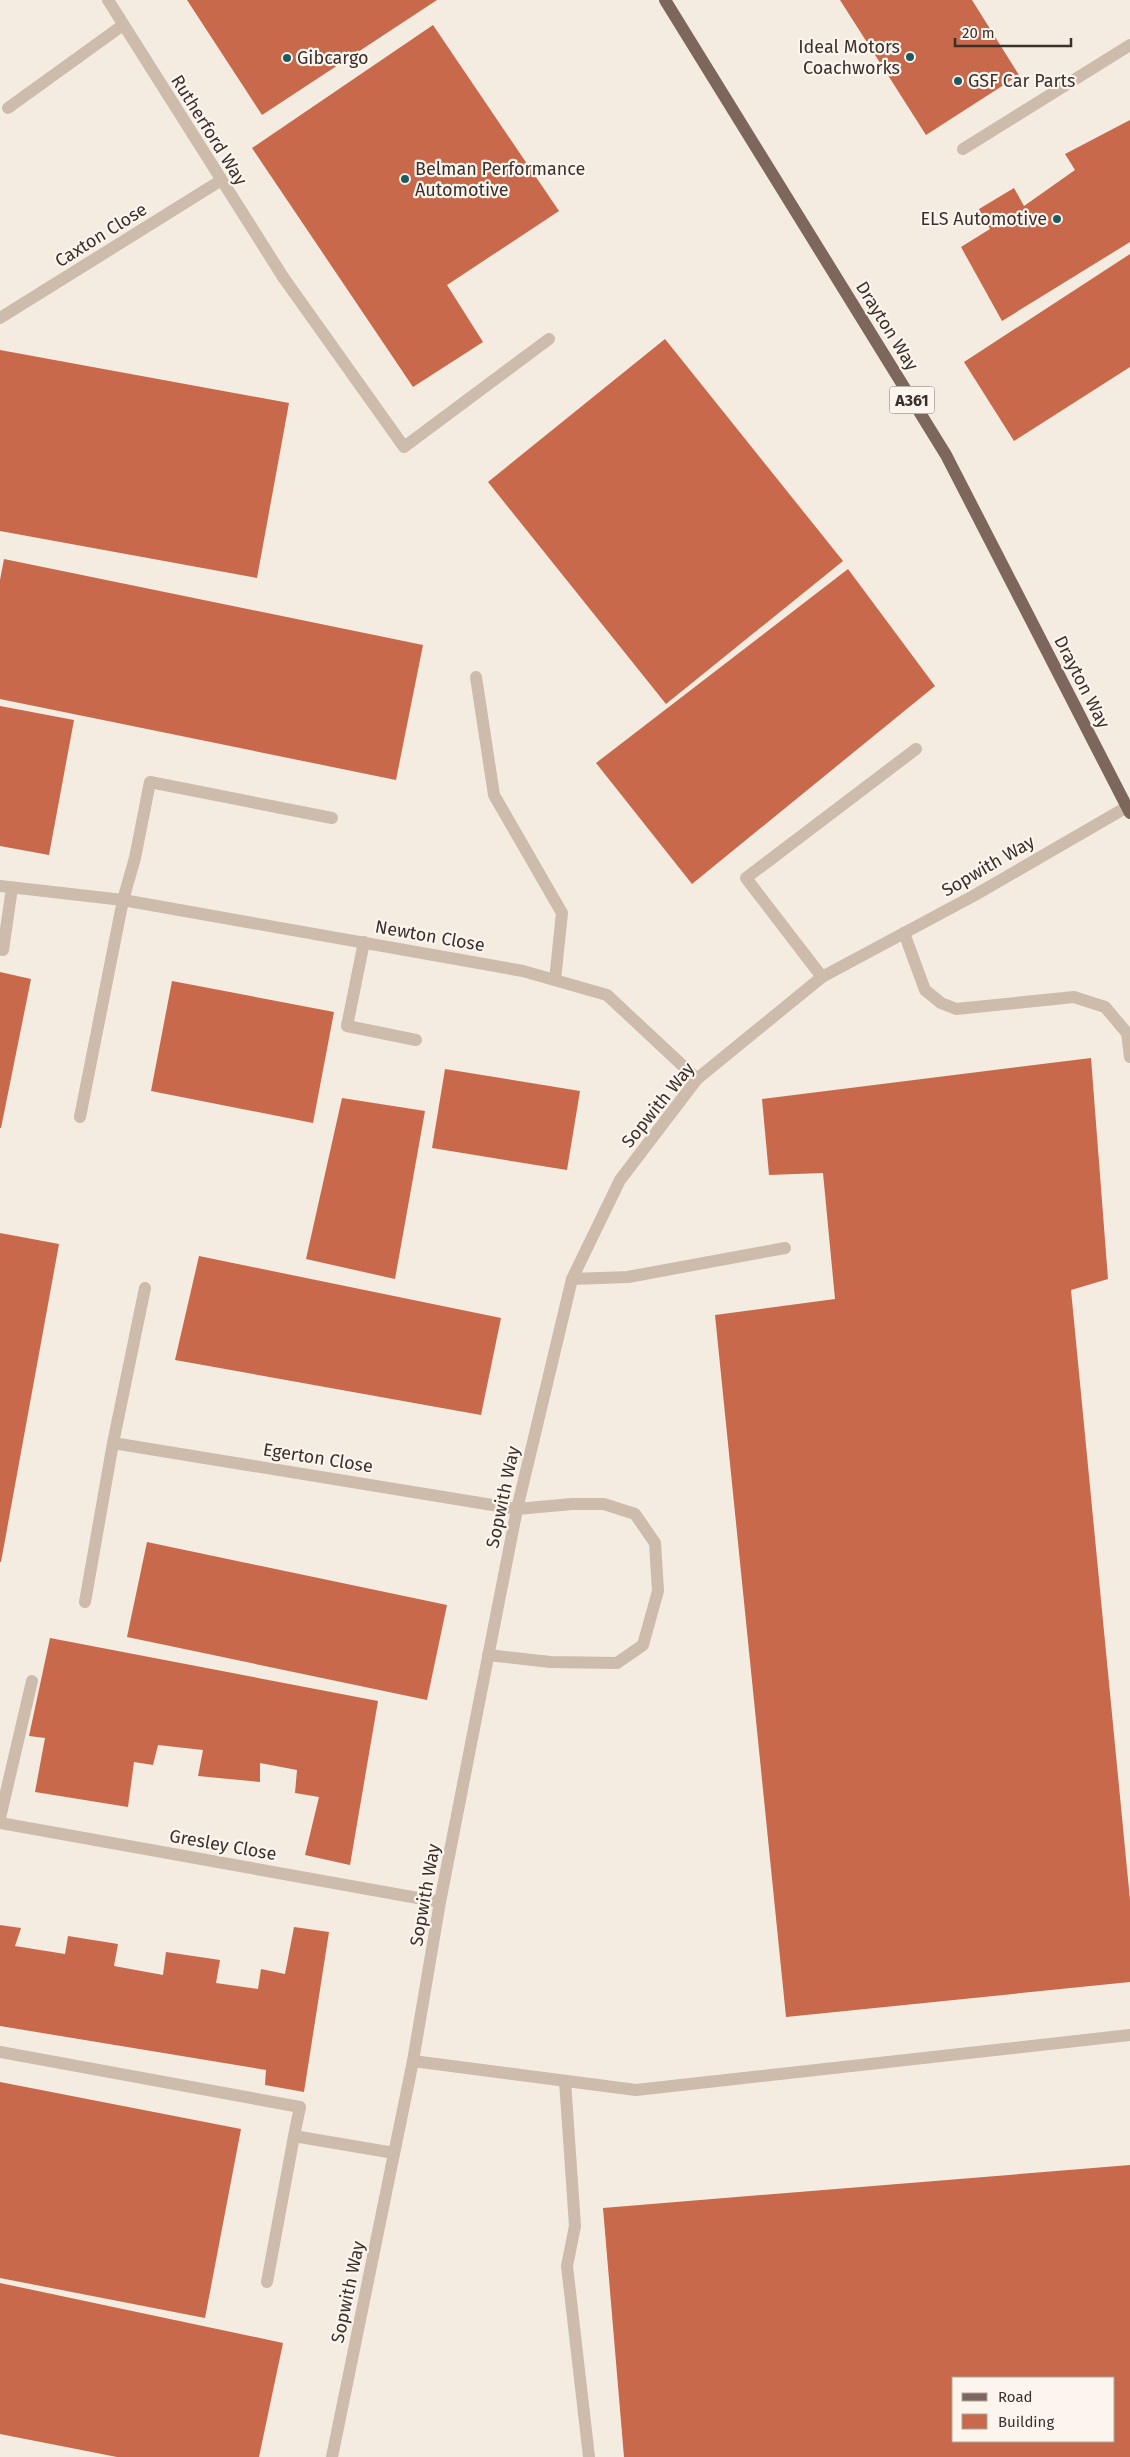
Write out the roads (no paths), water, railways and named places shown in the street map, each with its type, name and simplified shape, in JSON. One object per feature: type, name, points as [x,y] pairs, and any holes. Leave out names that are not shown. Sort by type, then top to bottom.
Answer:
[{"type":"main road","name":"Drayton Way","points":[[667,1],[946,455],[1128,810]]},
{"type":"street","name":"Rutherford Way","points":[[108,0],[220,182],[283,277],[404,447],[549,339]]},
{"type":"street","points":[[8,108],[124,25]]},
{"type":"street","points":[[963,150],[1130,45]]},
{"type":"street","name":"Caxton Close","points":[[0,318],[220,182]]},
{"type":"street","points":[[476,676],[494,795],[562,913],[555,980]]},
{"type":"street","points":[[822,977],[746,878],[916,749]]},
{"type":"street","points":[[80,1117],[123,900],[135,858],[150,782],[332,818]]},
{"type":"street","name":"Sopwith Way","points":[[332,2457],[413,2061],[440,1902],[517,1509],[572,1279],[620,1180],[697,1079],[822,977],[1128,810]]},
{"type":"street","points":[[3,950],[6,887]]},
{"type":"street","name":"Newton Close","points":[[6,887],[123,900],[523,971],[608,995],[697,1079]]},
{"type":"street","points":[[904,933],[925,990],[942,1003],[956,1009],[1074,997],[1106,1007],[1126,1033],[1130,1057]]},
{"type":"street","points":[[364,942],[347,1026],[416,1040]]},
{"type":"street","points":[[572,1279],[628,1277],[786,1248]]},
{"type":"street","points":[[85,1602],[113,1443],[145,1288]]},
{"type":"street","name":"Egerton Close","points":[[113,1443],[517,1509],[572,1504],[604,1504],[635,1514],[655,1543],[658,1592],[643,1645],[617,1662],[550,1662],[488,1655]]},
{"type":"street","points":[[0,1818],[32,1681]]},
{"type":"street","name":"Gresley Close","points":[[0,1823],[440,1902]]},
{"type":"street","points":[[413,2061],[636,2090],[1130,2035]]},
{"type":"street","points":[[0,2052],[300,2107],[267,2282]]},
{"type":"street","points":[[566,2081],[575,2226],[567,2266],[589,2457]]},
{"type":"street","points":[[294,2136],[394,2153]]},
{"type":"place","name":"Ideal Motors Coachworks","points":[[910,57]]},
{"type":"place","name":"Gibcargo","points":[[287,58]]},
{"type":"place","name":"GSF Car Parts","points":[[958,81]]},
{"type":"place","name":"Belman Performance Automotive","points":[[405,179]]},
{"type":"place","name":"ELS Automotive","points":[[1057,219]]}]
